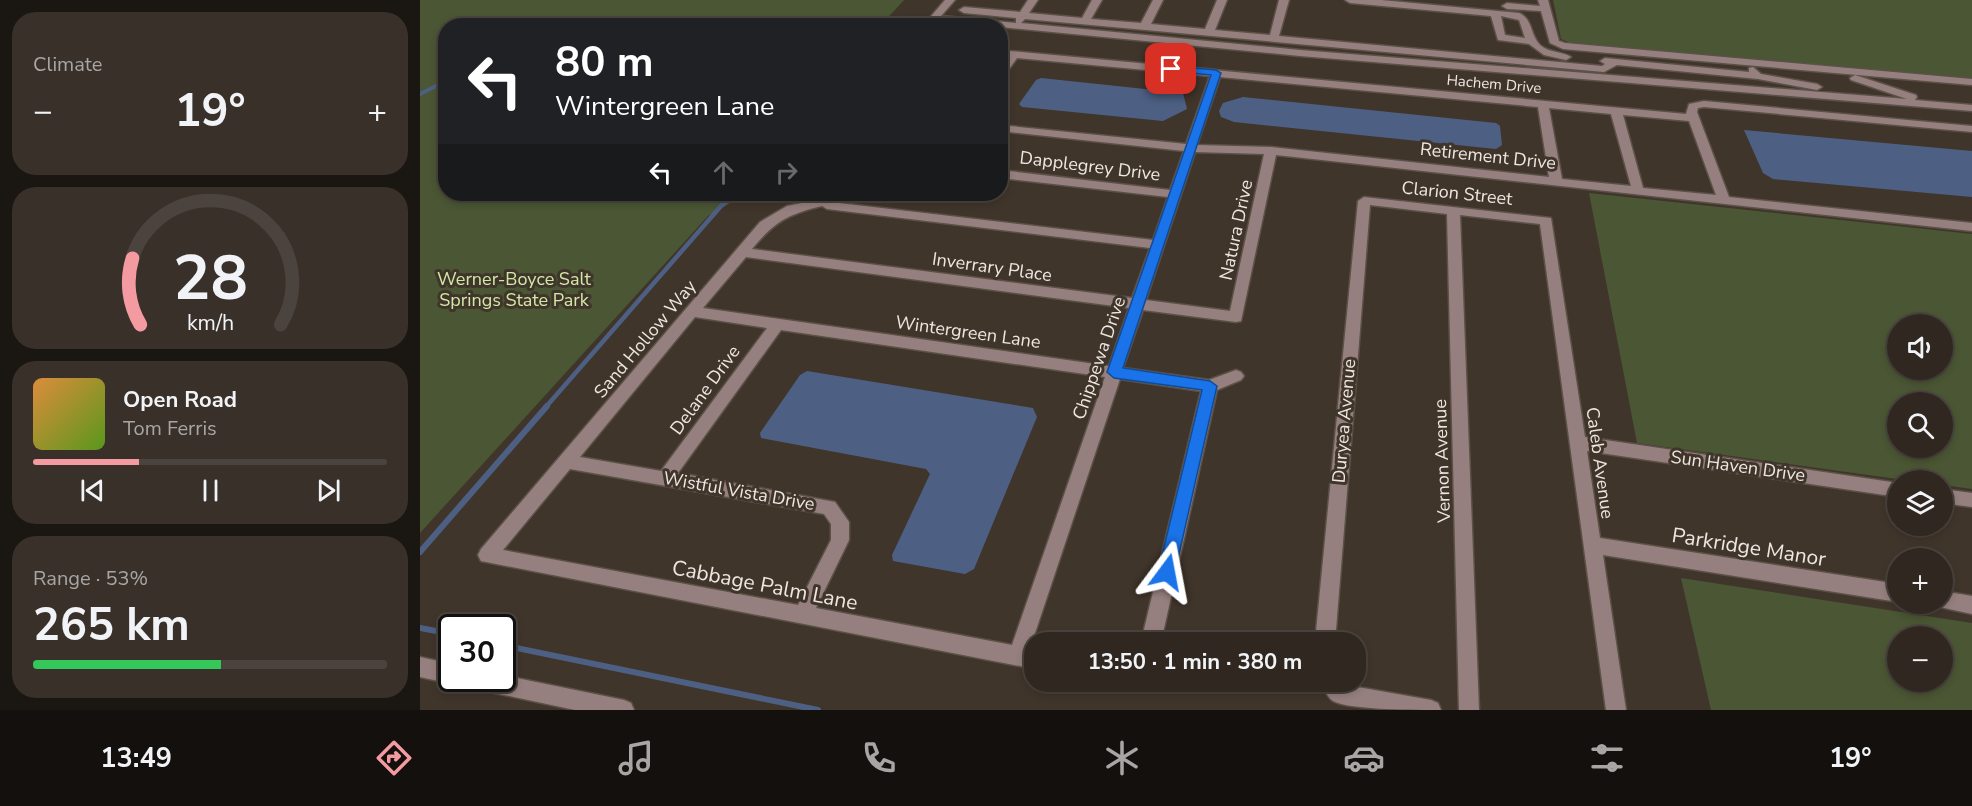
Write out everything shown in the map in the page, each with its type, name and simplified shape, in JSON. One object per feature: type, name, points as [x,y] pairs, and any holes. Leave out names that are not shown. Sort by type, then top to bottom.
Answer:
[{"type":"street","points":[[934,18],[950,0]]},
{"type":"street","points":[[957,18],[972,0]]},
{"type":"street","points":[[1016,26],[1033,0]]},
{"type":"street","points":[[1085,21],[1097,0]]},
{"type":"street","points":[[1145,26],[1158,0]]},
{"type":"street","points":[[1209,32],[1222,0]]},
{"type":"street","points":[[1274,38],[1284,0]]},
{"type":"street","points":[[1350,0],[1516,15],[1522,18],[1534,47],[1555,56],[1758,76],[1941,105]]},
{"type":"street","points":[[1438,0],[1544,4],[1555,43],[1563,46],[1972,82]]},
{"type":"street","points":[[964,10],[1604,69],[1615,62]]},
{"type":"street","points":[[986,18],[990,12]]},
{"type":"street","points":[[1496,13],[1501,38],[1530,41]]},
{"type":"street","points":[[1008,25],[1312,54],[1972,108]]},
{"type":"street","name":"Hachem Drive","points":[[1008,54],[1693,118]]},
{"type":"street","points":[[1008,63],[1014,54]]},
{"type":"street","points":[[1747,62],[1758,76]]},
{"type":"street","points":[[1837,71],[1941,105]]},
{"type":"street","name":"Chippewa Drive","points":[[1034,632],[1114,372],[1216,73]]},
{"type":"street","points":[[1543,104],[1556,181]]},
{"type":"street","points":[[1724,199],[1691,112],[1693,106],[1704,104],[1972,129]]},
{"type":"street","points":[[1616,111],[1638,190]]},
{"type":"street","name":"Retirement Drive","points":[[1008,129],[1191,148],[1271,151],[1972,227]]},
{"type":"street","name":"Natura Drive","points":[[1236,317],[1271,151]]},
{"type":"street","name":"Dapplegrey Drive","points":[[1008,175],[1175,194]]},
{"type":"street","name":"Sand Hollow Way","points":[[487,555],[765,225],[791,209],[831,201]]},
{"type":"street","name":"Clarion Street","points":[[1364,201],[1546,221]]},
{"type":"street","name":"Duryea Avenue","points":[[1326,632],[1364,201]]},
{"type":"street","points":[[818,204],[1158,245]]},
{"type":"street","name":"Vernon Avenue","points":[[1453,211],[1469,710]]},
{"type":"street","name":"Caleb Avenue","points":[[1546,221],[1616,710]]},
{"type":"street","name":"Inverrary Place","points":[[744,252],[1236,317]]},
{"type":"street","name":"Wintergreen Lane","points":[[693,312],[1210,386],[1236,376]]},
{"type":"street","name":"Delane Drive","points":[[665,478],[777,324]]},
{"type":"street","points":[[1152,632],[1210,386]]},
{"type":"street","name":"Sun Haven Drive","points":[[1578,443],[1887,488]]},
{"type":"street","name":"Wistful Vista Drive","points":[[566,461],[829,507],[840,522],[840,540],[803,615]]},
{"type":"street","points":[[1953,497],[1972,500]]},
{"type":"street","name":"Parkridge Manor","points":[[1593,545],[1887,591]]},
{"type":"street","name":"Cabbage Palm Lane","points":[[487,555],[1024,657]]},
{"type":"street","points":[[1953,602],[1972,605]]},
{"type":"street","points":[[420,668],[438,671]]},
{"type":"street","points":[[516,687],[624,710]]},
{"type":"street","points":[[1338,692],[1431,710]]},
{"type":"green space","name":"Werner-Boyce Salt Springs State Park","points":[[420,0],[904,0],[887,18],[438,18],[438,201],[734,201],[708,216],[420,533]]},
{"type":"green space","points":[[1553,0],[1972,0],[1972,78],[1573,44],[1561,39]]},
{"type":"green space","points":[[1589,193],[1972,234],[1972,489],[1953,486],[1953,470],[1887,470],[1887,478],[1637,443]]},
{"type":"green space","points":[[1681,578],[1887,610],[1887,614],[1914,614],[1972,623],[1972,710],[1711,710]]},
{"type":"water","points":[[1041,78],[1183,93],[1187,109],[1163,121],[1022,107],[1019,104],[1036,80]]},
{"type":"water","points":[[1243,97],[1496,123],[1500,126],[1502,145],[1496,149],[1234,122],[1221,117],[1219,111],[1223,103]]},
{"type":"water","points":[[1744,130],[1972,151],[1972,197],[1773,179],[1763,173]]},
{"type":"water","points":[[807,371],[1033,408],[1037,417],[974,569],[965,574],[893,561],[892,555],[930,474],[926,469],[761,438],[760,433],[800,375]]},
{"type":"waterway","points":[[420,94],[438,85]]},
{"type":"waterway","points":[[545,408],[727,201]]},
{"type":"waterway","points":[[420,552],[547,406]]},
{"type":"waterway","points":[[420,628],[438,631]]},
{"type":"waterway","points":[[516,648],[818,710]]},
{"type":"route","points":[[1167,572],[1210,386],[1114,372],[1216,73],[1171,69]]}]
